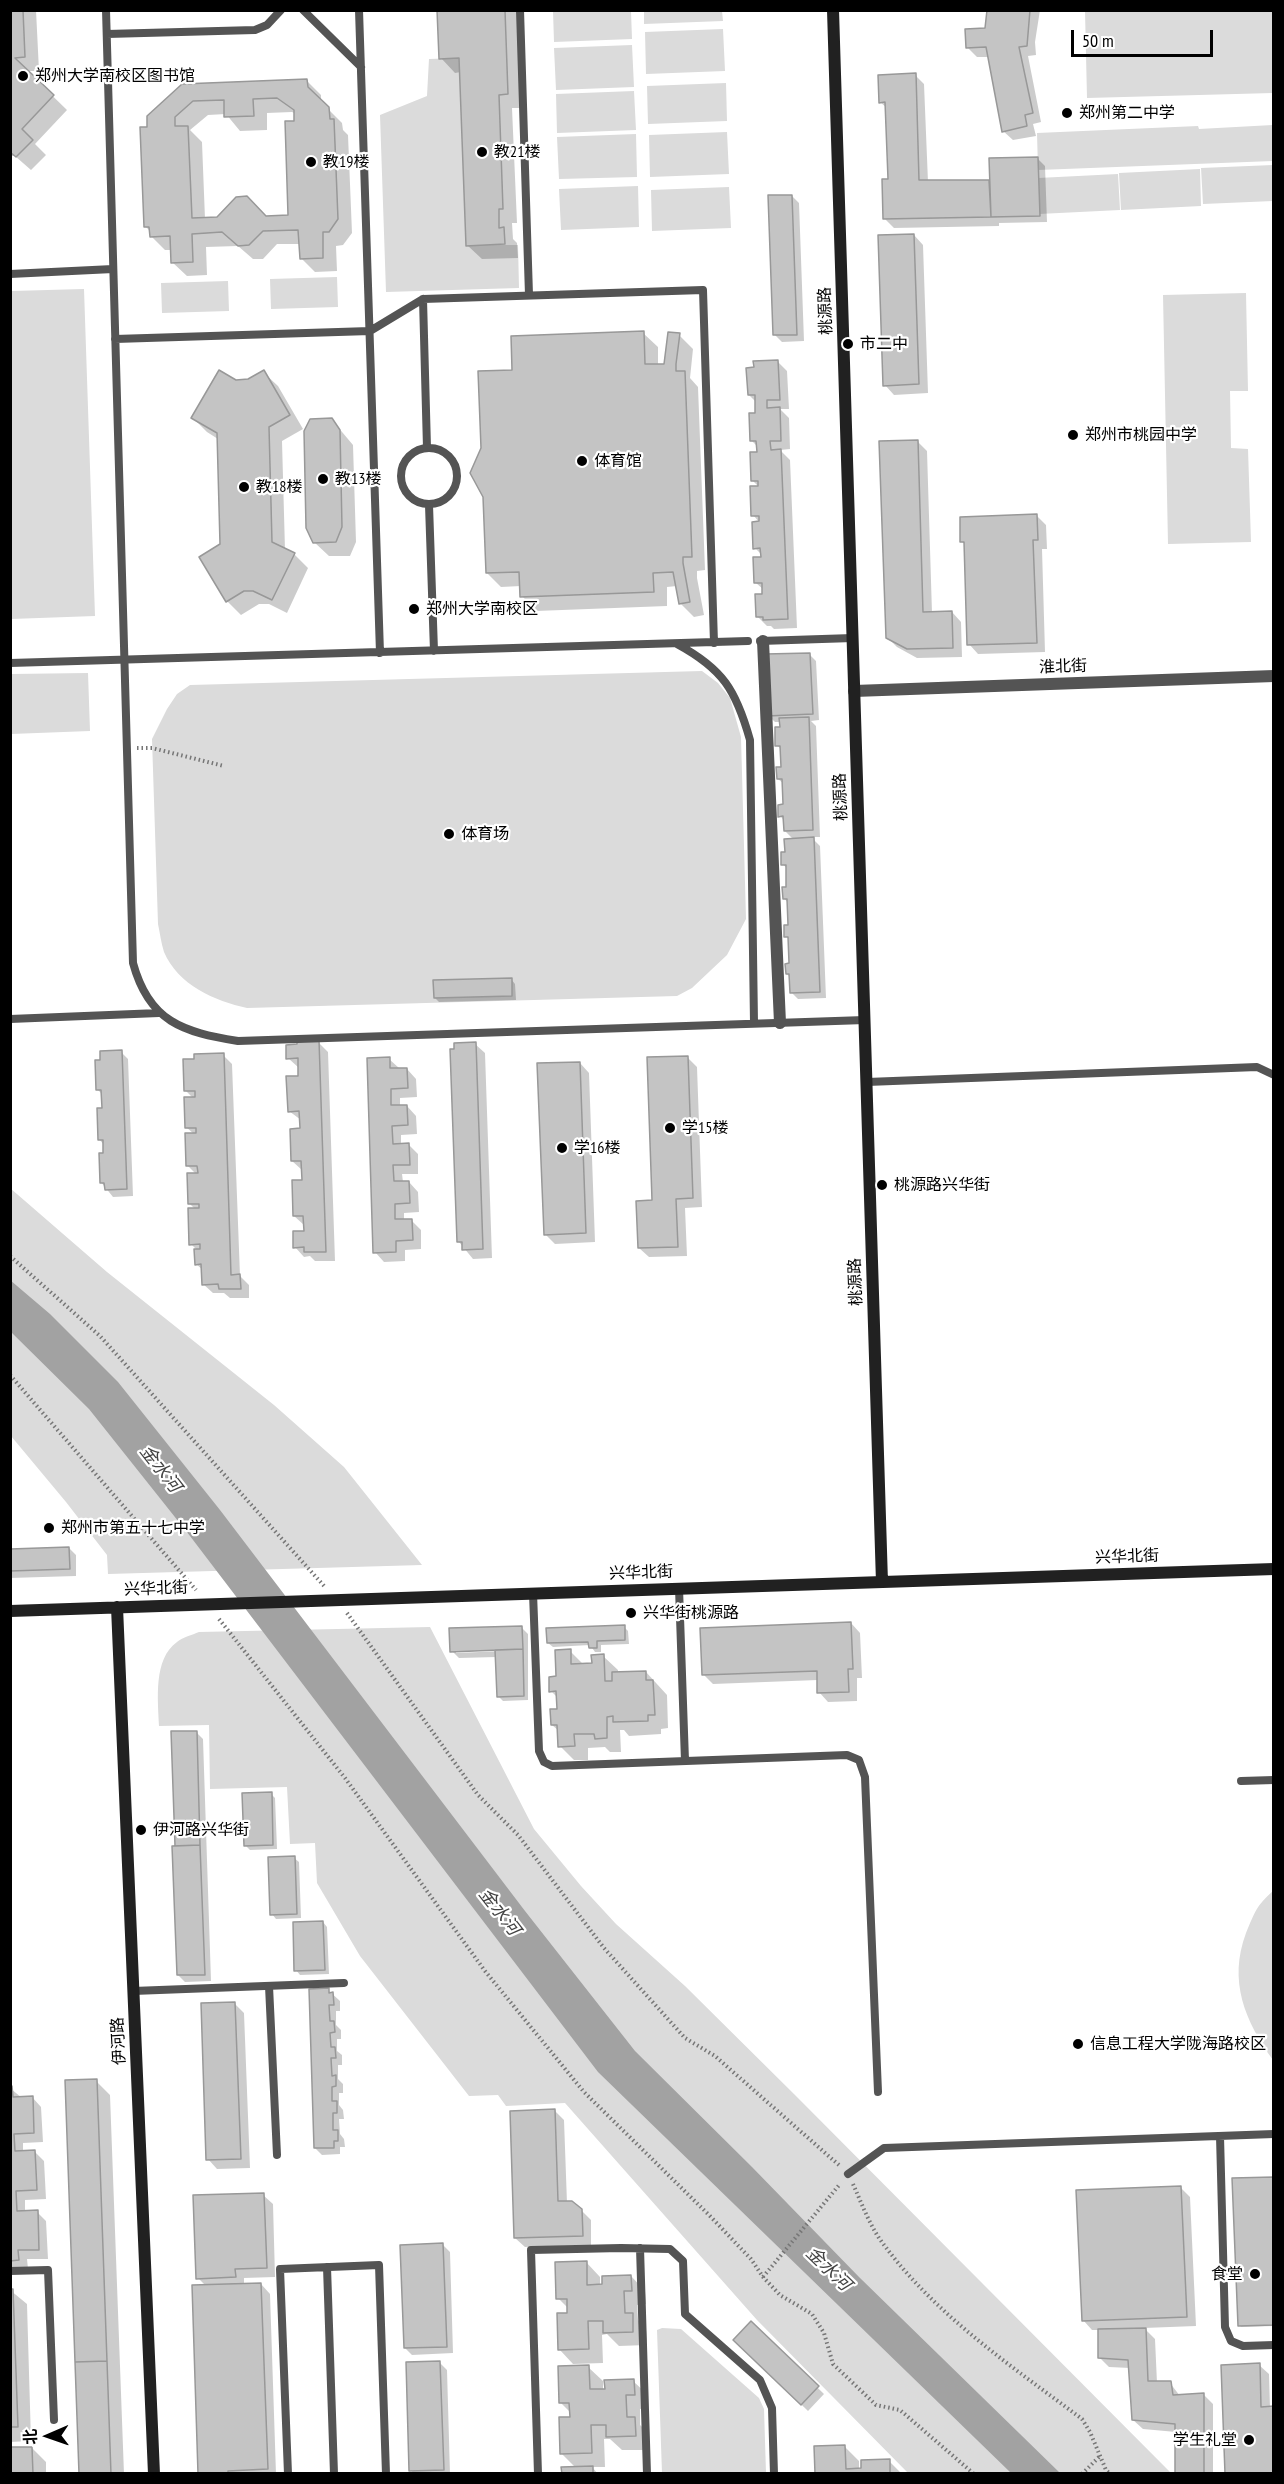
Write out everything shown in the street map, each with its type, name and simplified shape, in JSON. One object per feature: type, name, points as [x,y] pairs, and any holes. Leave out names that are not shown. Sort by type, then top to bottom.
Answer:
[{"type":"street","name":"桃源路","points":[[833,10],[882,1582]]},
{"type":"street","points":[[761,641],[780,1023]]},
{"type":"street","name":"淮北街","points":[[854,691],[1274,676]]},
{"type":"street","name":"兴华北街","points":[[10,1611],[1274,1569]]},
{"type":"street","name":"伊河路","points":[[117,1607],[154,2474]]},
{"type":"lane","points":[[106,10],[133,963],[148,999],[159,1013],[174,1024],[201,1035],[238,1041],[865,1020]]},
{"type":"lane","points":[[106,34],[255,30],[267,25],[281,10]]},
{"type":"lane","points":[[303,10],[361,67]]},
{"type":"lane","points":[[359,10],[380,653]]},
{"type":"lane","points":[[520,10],[529,295]]},
{"type":"lane","points":[[10,274],[113,269]]},
{"type":"lane","points":[[115,339],[370,331],[423,298],[703,290],[714,643]]},
{"type":"lane","points":[[423,298],[427,448]]},
{"type":"lane","points":[[427,448],[445,453],[455,464],[457,473],[453,491],[447,498],[429,505],[413,500],[406,493],[401,476],[406,459],[413,453],[427,448]]},
{"type":"lane","points":[[429,505],[434,651]]},
{"type":"lane","points":[[761,641],[853,638]]},
{"type":"lane","points":[[10,663],[748,641]]},
{"type":"lane","points":[[675,644],[695,654],[726,681],[741,707],[750,740],[754,1023]]},
{"type":"lane","points":[[10,1019],[159,1013]]},
{"type":"lane","points":[[867,1082],[1257,1066],[1274,1075]]},
{"type":"lane","points":[[679,1588],[685,1761]]},
{"type":"lane","points":[[533,1593],[539,1751],[544,1761],[552,1766],[847,1755],[859,1760],[865,1777],[878,2092]]},
{"type":"lane","points":[[1241,1781],[1274,1780]]},
{"type":"lane","points":[[133,1991],[344,1983]]},
{"type":"lane","points":[[269,1986],[277,2155]]},
{"type":"lane","points":[[848,2174],[884,2148],[1274,2134]]},
{"type":"lane","points":[[1220,2136],[1225,2327],[1231,2341],[1243,2346],[1274,2345]]},
{"type":"lane","points":[[640,2248],[647,2474]]},
{"type":"lane","points":[[538,2474],[531,2250],[640,2248],[670,2249],[683,2261],[685,2314],[760,2380],[772,2408],[774,2474]]},
{"type":"lane","points":[[288,2474],[280,2268],[379,2265],[386,2474]]},
{"type":"lane","points":[[327,2267],[334,2474]]},
{"type":"lane","points":[[10,2271],[48,2270],[54,2420]]},
{"type":"path","points":[[127,749],[152,748],[224,766]]},
{"type":"path","points":[[10,1256],[100,1336],[337,1600],[478,1796],[519,1835],[603,1948],[685,2038],[715,2056],[848,2174],[875,2230],[912,2278],[969,2334],[1082,2419],[1090,2432],[1099,2457],[1110,2474]]},
{"type":"path","points":[[10,1375],[213,1604],[345,1778],[485,1971],[584,2092],[710,2215],[751,2259],[763,2277],[780,2295],[812,2314],[824,2333],[833,2364],[876,2405],[900,2410],[974,2474]]},
{"type":"path","points":[[763,2277],[848,2174]]},
{"type":"path","points":[[1082,2474],[1099,2457]]},
{"type":"shaded area","points":[[553,11],[631,11],[632,39],[554,42]]},
{"type":"shaded area","points":[[644,11],[722,11],[723,21],[644,24]]},
{"type":"shaded area","points":[[1085,11],[1273,11],[1273,93],[1087,98]]},
{"type":"shaded area","points":[[723,29],[725,71],[646,74],[645,32]]},
{"type":"shaded area","points":[[632,45],[634,87],[556,90],[554,48]]},
{"type":"shaded area","points":[[459,58],[466,245],[518,245],[519,288],[386,292],[380,115],[427,96],[429,59]]},
{"type":"shaded area","points":[[726,83],[727,121],[648,124],[647,86]]},
{"type":"shaded area","points":[[634,91],[636,130],[557,133],[556,94]]},
{"type":"shaded area","points":[[1273,125],[1273,161],[1038,170],[1037,133]]},
{"type":"shaded area","points":[[727,132],[729,174],[650,177],[649,135]]},
{"type":"shaded area","points":[[636,134],[637,177],[559,179],[557,137]]},
{"type":"shaded area","points":[[1273,165],[1273,201],[1203,204],[1201,168]]},
{"type":"shaded area","points":[[1200,169],[1201,206],[1121,210],[1119,173]]},
{"type":"shaded area","points":[[1118,174],[1120,210],[1039,214],[1038,178]]},
{"type":"shaded area","points":[[638,186],[639,227],[561,230],[559,189]]},
{"type":"shaded area","points":[[729,187],[731,228],[652,231],[651,190]]},
{"type":"shaded area","points":[[337,277],[338,307],[271,309],[270,279]]},
{"type":"shaded area","points":[[228,281],[229,311],[162,313],[161,283]]},
{"type":"shaded area","points":[[84,289],[95,616],[11,619],[11,291]]},
{"type":"shaded area","points":[[1246,293],[1248,391],[1230,391],[1231,448],[1248,449],[1251,542],[1168,544],[1163,295]]},
{"type":"shaded area","name":"体育场","points":[[702,671],[718,683],[730,698],[741,737],[746,919],[727,955],[692,988],[677,996],[247,1008],[222,1001],[199,990],[178,974],[170,964],[164,952],[158,924],[152,739],[177,694],[190,685]]},
{"type":"shaded area","points":[[88,673],[90,731],[11,734],[11,674]]},
{"type":"shaded area","points":[[10,1188],[107,1272],[274,1405],[344,1467],[422,1565],[108,1574],[107,1555],[11,1436]]},
{"type":"shaded area","points":[[430,1627],[534,1829],[581,1886],[616,1924],[685,1986],[794,2094],[1171,2473],[908,2473],[757,2320],[565,2103],[506,2106],[498,2095],[469,2096],[360,1956],[317,1883],[315,1843],[290,1844],[287,1787],[210,1789],[209,1725],[159,1726],[160,1669],[169,1649],[185,1637],[199,1632]]},
{"type":"shaded area","points":[[1273,1891],[1273,2060],[1247,2015],[1239,1984],[1239,1968],[1246,1933],[1259,1905]]},
{"type":"shaded area","points":[[681,2329],[759,2398],[764,2409],[766,2473],[662,2473],[657,2330]]},
{"type":"water","name":"金水河","points":[[10,1280],[50,1314],[118,1382],[220,1510],[525,1911],[635,2051],[859,2277],[1060,2473],[1011,2473],[598,2072],[190,1536],[89,1409],[11,1332]]},
{"type":"building","name":"郑州大学南校区图书馆","points":[[10,10],[23,10],[25,57],[15,58],[54,95],[22,129],[33,140],[16,157],[10,152]]},
{"type":"building","name":"教21楼","points":[[437,10],[505,10],[508,94],[499,95],[503,209],[499,209],[499,228],[504,227],[505,244],[466,246],[459,58],[439,59]]},
{"type":"building","points":[[987,10],[1030,10],[1027,46],[1019,47],[1033,113],[1025,115],[1027,126],[1002,132],[986,47],[966,48],[965,29],[985,28]]},
{"type":"building","points":[[916,73],[919,180],[989,180],[991,217],[883,219],[882,179],[888,179],[885,102],[879,103],[878,75]]},
{"type":"building","name":"教19楼","points":[[307,79],[308,87],[329,107],[330,119],[334,119],[338,219],[329,232],[323,232],[323,258],[300,259],[298,230],[263,231],[249,245],[238,246],[222,232],[192,234],[193,262],[171,263],[170,236],[150,237],[149,227],[144,227],[140,127],[147,127],[147,116],[182,84]],"holes":[[[277,98],[294,110],[294,121],[285,121],[288,215],[266,216],[247,196],[236,197],[217,217],[192,218],[188,126],[175,126],[175,117],[193,101],[224,100],[224,117],[254,116],[253,99]]]},
{"type":"building","points":[[1038,157],[1040,216],[991,217],[989,158]]},
{"type":"building","points":[[768,195],[792,195],[797,335],[773,335]]},
{"type":"building","points":[[914,234],[919,384],[883,386],[878,235]]},
{"type":"building","name":"体育馆","points":[[644,331],[645,364],[664,364],[668,332],[680,333],[676,371],[685,371],[692,557],[683,557],[683,563],[690,602],[679,604],[673,572],[653,573],[654,592],[520,597],[519,572],[486,573],[483,497],[470,473],[481,448],[478,371],[512,370],[511,336]]},
{"type":"building","points":[[778,360],[780,400],[767,400],[767,408],[780,407],[781,441],[770,441],[771,450],[781,449],[788,619],[763,620],[763,617],[756,617],[755,594],[762,594],[762,583],[754,583],[753,557],[761,557],[760,548],[753,549],[752,522],[759,521],[759,516],[751,516],[750,486],[758,486],[758,481],[751,481],[750,452],[757,452],[756,441],[750,441],[749,413],[755,413],[755,395],[748,395],[746,368],[754,367],[753,361]]},
{"type":"building","name":"教18楼","points":[[219,370],[236,380],[248,379],[264,370],[290,415],[269,427],[272,542],[295,553],[272,600],[253,591],[244,591],[226,602],[199,557],[220,544],[217,433],[191,418]]},
{"type":"building","name":"教13楼","points":[[332,418],[340,430],[342,527],[336,542],[313,543],[306,528],[304,431],[310,419]]},
{"type":"building","points":[[918,440],[923,612],[952,611],[953,648],[907,649],[886,638],[879,441]]},
{"type":"building","points":[[1037,514],[1038,540],[1033,540],[1037,643],[967,645],[964,542],[960,542],[960,517]]},
{"type":"building","points":[[810,653],[813,714],[767,716],[765,654]]},
{"type":"building","points":[[809,717],[813,830],[784,831],[783,816],[778,817],[778,805],[783,804],[782,779],[777,779],[776,767],[781,767],[780,746],[775,746],[775,727],[780,727],[779,718]]},
{"type":"building","points":[[814,837],[820,992],[790,993],[789,974],[786,974],[785,964],[789,963],[788,937],[784,937],[784,925],[788,925],[787,899],[783,899],[782,887],[786,887],[786,865],[781,865],[781,852],[785,852],[784,839]]},
{"type":"building","points":[[512,978],[512,996],[434,998],[433,980]]},
{"type":"building","points":[[319,1040],[326,1252],[304,1252],[304,1247],[293,1248],[293,1231],[304,1231],[303,1216],[293,1216],[292,1180],[302,1180],[301,1161],[291,1161],[290,1129],[300,1128],[299,1111],[288,1112],[286,1076],[298,1076],[298,1058],[286,1059],[286,1045],[297,1044],[297,1041]]},
{"type":"building","points":[[476,1042],[483,1249],[462,1250],[462,1242],[457,1242],[450,1049],[454,1049],[454,1043]]},
{"type":"building","points":[[122,1050],[127,1189],[105,1190],[104,1183],[100,1183],[99,1153],[103,1153],[103,1140],[98,1140],[97,1108],[102,1108],[101,1090],[96,1090],[95,1060],[100,1060],[100,1051]]},
{"type":"building","points":[[224,1053],[231,1275],[240,1274],[241,1289],[219,1289],[218,1284],[202,1285],[201,1264],[195,1265],[194,1249],[200,1249],[200,1244],[189,1245],[188,1208],[199,1208],[199,1204],[188,1204],[187,1173],[198,1173],[197,1166],[186,1166],[185,1133],[196,1133],[196,1128],[185,1128],[184,1097],[195,1097],[195,1091],[184,1091],[183,1059],[194,1059],[194,1054]]},
{"type":"building","name":"学15楼","points":[[688,1056],[693,1198],[676,1199],[678,1247],[638,1248],[636,1201],[652,1200],[647,1057]]},
{"type":"building","points":[[390,1057],[390,1068],[407,1068],[408,1088],[391,1089],[391,1105],[407,1105],[408,1125],[392,1126],[393,1144],[409,1143],[410,1165],[393,1165],[394,1181],[409,1181],[410,1203],[395,1204],[395,1219],[412,1219],[413,1240],[396,1241],[396,1252],[373,1253],[367,1058]]},
{"type":"building","name":"学16楼","points":[[580,1062],[586,1233],[544,1235],[537,1063]]},
{"type":"building","points":[[69,1547],[70,1569],[10,1571],[10,1549]]},
{"type":"building","points":[[851,1622],[853,1669],[848,1669],[849,1692],[817,1693],[817,1671],[702,1675],[700,1628]]},
{"type":"building","points":[[625,1625],[625,1640],[597,1641],[597,1648],[589,1648],[588,1642],[547,1643],[546,1628]]},
{"type":"building","points":[[522,1626],[523,1649],[450,1652],[449,1628]]},
{"type":"building","points":[[523,1649],[524,1696],[497,1697],[495,1650]]},
{"type":"building","points":[[571,1649],[571,1664],[592,1663],[591,1655],[604,1654],[605,1681],[612,1681],[612,1672],[646,1671],[646,1680],[653,1680],[655,1715],[648,1715],[648,1721],[613,1722],[613,1716],[607,1717],[607,1738],[595,1739],[594,1734],[574,1734],[575,1746],[558,1747],[557,1725],[551,1725],[550,1709],[557,1709],[556,1691],[549,1692],[549,1677],[556,1676],[555,1650]]},
{"type":"building","points":[[171,1731],[197,1731],[200,1845],[175,1846]]},
{"type":"building","points":[[272,1792],[273,1845],[244,1846],[242,1793]]},
{"type":"building","points":[[200,1845],[205,1975],[177,1975],[172,1846]]},
{"type":"building","points":[[295,1856],[297,1914],[270,1915],[268,1857]]},
{"type":"building","points":[[323,1921],[325,1970],[294,1971],[293,1922]]},
{"type":"building","points":[[329,1988],[329,1993],[333,1992],[334,2005],[329,2005],[330,2021],[334,2021],[335,2032],[330,2033],[331,2047],[335,2047],[336,2058],[331,2058],[332,2076],[336,2075],[336,2086],[332,2087],[332,2101],[337,2101],[337,2113],[333,2113],[333,2130],[338,2130],[338,2141],[334,2141],[334,2148],[314,2148],[309,1989]]},
{"type":"building","points":[[235,2002],[241,2159],[206,2160],[201,2003]]},
{"type":"building","points":[[97,2079],[107,2361],[75,2362],[65,2080]]},
{"type":"building","points":[[10,2086],[12,2086],[13,2097],[33,2096],[34,2133],[14,2134],[15,2151],[35,2150],[37,2190],[16,2191],[17,2211],[38,2210],[39,2250],[18,2250],[19,2260],[10,2261]]},
{"type":"building","points":[[555,2109],[558,2201],[572,2201],[582,2209],[583,2236],[514,2238],[510,2111]]},
{"type":"building","name":"食堂","points":[[1274,2177],[1274,2325],[1238,2326],[1232,2178]]},
{"type":"building","points":[[1181,2186],[1187,2317],[1082,2321],[1076,2190]]},
{"type":"building","points":[[264,2193],[267,2268],[235,2269],[236,2277],[196,2279],[193,2195]]},
{"type":"building","points":[[443,2243],[447,2347],[404,2348],[400,2245]]},
{"type":"building","points":[[587,2261],[587,2285],[602,2284],[602,2276],[631,2275],[632,2291],[624,2291],[625,2313],[633,2313],[633,2332],[603,2333],[603,2321],[588,2321],[589,2349],[558,2350],[557,2313],[567,2313],[567,2299],[556,2299],[555,2262]]},
{"type":"building","points":[[261,2283],[268,2469],[228,2471],[228,2474],[198,2474],[192,2285]]},
{"type":"building","points":[[10,2289],[13,2289],[18,2427],[10,2427]]},
{"type":"building","points":[[751,2321],[819,2386],[801,2405],[733,2340]]},
{"type":"building","points":[[1146,2328],[1148,2381],[1171,2381],[1173,2395],[1204,2393],[1204,2474],[1175,2474],[1175,2424],[1132,2420],[1128,2360],[1098,2358],[1098,2329]]},
{"type":"building","points":[[107,2361],[111,2474],[79,2474],[75,2362]]},
{"type":"building","points":[[440,2361],[444,2470],[409,2471],[406,2362]]},
{"type":"building","name":"学生礼堂","points":[[1260,2363],[1261,2407],[1274,2406],[1274,2474],[1225,2474],[1221,2365]]},
{"type":"building","points":[[589,2365],[590,2389],[605,2389],[604,2380],[634,2379],[635,2395],[626,2395],[627,2417],[635,2417],[636,2436],[606,2437],[606,2425],[591,2425],[592,2453],[560,2454],[559,2417],[570,2417],[569,2403],[559,2403],[558,2366]]},
{"type":"building","points":[[845,2445],[846,2469],[861,2468],[861,2460],[890,2459],[890,2474],[815,2474],[814,2446]]},
{"type":"building","points":[[10,2447],[32,2447],[33,2474],[10,2474]]},
{"type":"building","points":[[593,2466],[593,2474],[562,2474],[561,2467]]},
{"type":"place","name":"郑州大学南校区图书馆","points":[[23,76]]},
{"type":"place","name":"郑州第二中学","points":[[1067,113]]},
{"type":"place","name":"教21楼","points":[[482,152]]},
{"type":"place","name":"教19楼","points":[[311,162]]},
{"type":"place","name":"市二中","points":[[848,344]]},
{"type":"place","name":"郑州市桃园中学","points":[[1073,435]]},
{"type":"place","name":"体育馆","points":[[582,461]]},
{"type":"place","name":"教13楼","points":[[323,479]]},
{"type":"place","name":"教18楼","points":[[244,487]]},
{"type":"place","name":"郑州大学南校区","points":[[414,609]]},
{"type":"place","name":"体育场","points":[[449,834]]},
{"type":"place","name":"学15楼","points":[[670,1128]]},
{"type":"place","name":"学16楼","points":[[562,1148]]},
{"type":"place","name":"桃源路兴华街","points":[[882,1185]]},
{"type":"place","name":"郑州市第五十七中学","points":[[49,1528]]},
{"type":"place","name":"兴华街桃源路","points":[[631,1613]]},
{"type":"place","name":"伊河路兴华街","points":[[141,1830]]},
{"type":"place","name":"信息工程大学陇海路校区","points":[[1078,2044]]},
{"type":"place","name":"食堂","points":[[1255,2274]]},
{"type":"place","name":"学生礼堂","points":[[1249,2440]]}]
